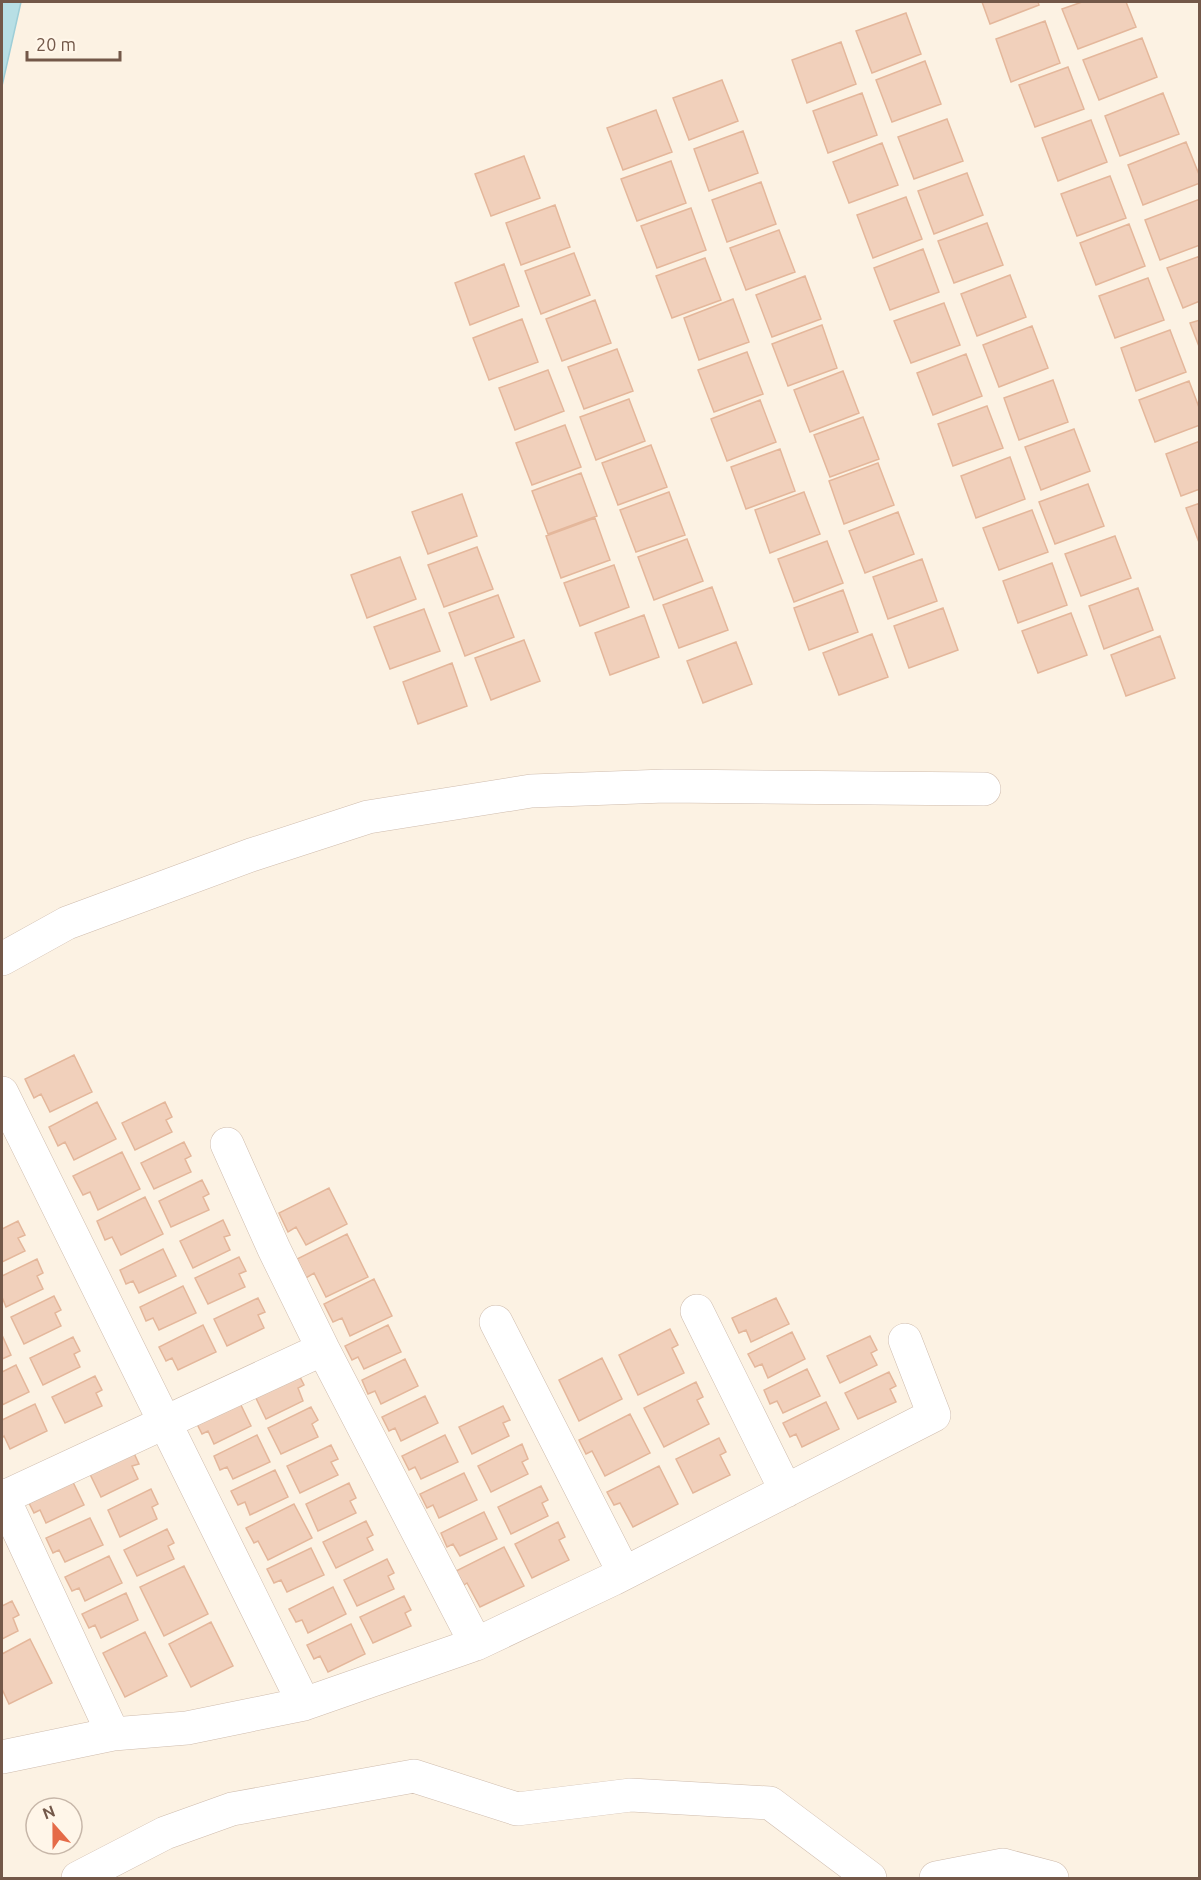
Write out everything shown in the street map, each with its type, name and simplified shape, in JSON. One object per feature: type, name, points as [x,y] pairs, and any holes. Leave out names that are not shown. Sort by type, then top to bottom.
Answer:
[{"type":"street","points":[[2,959],[67,923],[251,855],[368,817],[531,791],[665,786],[984,789]]},
{"type":"street","points":[[2,1093],[304,1704]]},
{"type":"street","points":[[227,1144],[274,1250],[323,1349],[476,1644]]},
{"type":"street","points":[[697,1311],[786,1491]]},
{"type":"street","points":[[496,1322],[624,1573]]},
{"type":"street","points":[[2,1757],[113,1734],[188,1728],[304,1704],[476,1644],[624,1573],[934,1415],[905,1340]]},
{"type":"street","points":[[113,1734],[2,1497],[323,1349]]},
{"type":"street","points":[[340,1765],[414,1776],[517,1809],[631,1795],[770,1803],[870,1878]]},
{"type":"street","points":[[78,1878],[165,1833],[232,1809],[414,1776]]},
{"type":"street","points":[[936,1878],[1003,1865],[1052,1878]]},
{"type":"water","points":[[2,2],[21,2],[2,86]]},
{"type":"building","points":[[982,2],[1038,2],[1039,5],[990,24]]},
{"type":"building","points":[[1082,2],[1126,2],[1136,27],[1078,49],[1062,9]]},
{"type":"building","points":[[906,13],[921,54],[872,73],[856,31]]},
{"type":"building","points":[[1045,21],[1060,63],[1011,82],[996,39]]},
{"type":"building","points":[[1142,38],[1157,77],[1099,100],[1083,60]]},
{"type":"building","points":[[841,42],[856,84],[807,103],[792,60]]},
{"type":"building","points":[[925,61],[941,104],[892,122],[876,80]]},
{"type":"building","points":[[1068,67],[1084,109],[1035,127],[1019,85]]},
{"type":"building","points":[[722,80],[738,121],[689,140],[673,98]]},
{"type":"building","points":[[862,93],[877,135],[828,153],[813,111]]},
{"type":"building","points":[[1163,93],[1179,134],[1120,156],[1105,116]]},
{"type":"building","points":[[656,110],[672,152],[623,170],[607,128]]},
{"type":"building","points":[[947,119],[963,161],[914,179],[898,137]]},
{"type":"building","points":[[1091,120],[1107,162],[1058,181],[1042,138]]},
{"type":"building","points":[[743,131],[758,173],[709,191],[694,149]]},
{"type":"building","points":[[1186,142],[1200,177],[1200,183],[1143,205],[1128,165]]},
{"type":"building","points":[[882,143],[898,185],[849,203],[833,162]]},
{"type":"building","points":[[524,156],[540,198],[491,216],[475,174]]},
{"type":"building","points":[[671,161],[686,203],[637,221],[621,179]]},
{"type":"building","points":[[967,173],[983,215],[934,234],[918,191]]},
{"type":"building","points":[[1110,176],[1126,218],[1077,236],[1061,194]]},
{"type":"building","points":[[761,182],[776,224],[727,242],[712,200]]},
{"type":"building","points":[[906,197],[922,239],[873,258],[857,215]]},
{"type":"building","points":[[1200,199],[1200,245],[1160,260],[1145,220]]},
{"type":"building","points":[[555,205],[570,247],[521,265],[506,223]]},
{"type":"building","points":[[691,208],[706,250],[657,268],[641,226]]},
{"type":"building","points":[[987,223],[1003,265],[954,283],[938,241]]},
{"type":"building","points":[[1129,224],[1145,266],[1096,285],[1080,243]]},
{"type":"building","points":[[779,230],[795,272],[746,290],[730,248]]},
{"type":"building","points":[[923,249],[939,292],[890,310],[874,268]]},
{"type":"building","points":[[574,253],[590,295],[541,314],[525,271]]},
{"type":"building","points":[[1200,256],[1200,301],[1183,308],[1167,268]]},
{"type":"building","points":[[705,258],[721,300],[672,318],[656,276]]},
{"type":"building","points":[[504,264],[519,306],[470,325],[455,283]]},
{"type":"building","points":[[1010,275],[1026,317],[977,336],[961,294]]},
{"type":"building","points":[[805,276],[821,319],[772,337],[756,295]]},
{"type":"building","points":[[1148,278],[1164,320],[1115,338],[1099,296]]},
{"type":"building","points":[[733,299],[749,342],[699,360],[684,318]]},
{"type":"building","points":[[595,300],[611,343],[562,361],[546,319]]},
{"type":"building","points":[[944,303],[960,345],[911,363],[894,321]]},
{"type":"building","points":[[522,319],[538,362],[489,380],[473,338]]},
{"type":"building","points":[[1200,320],[1200,349],[1190,323]]},
{"type":"building","points":[[822,325],[837,368],[788,386],[772,344]]},
{"type":"building","points":[[1032,326],[1048,368],[999,387],[983,345]]},
{"type":"building","points":[[1170,330],[1186,372],[1136,391],[1121,348]]},
{"type":"building","points":[[617,349],[633,391],[584,409],[568,367]]},
{"type":"building","points":[[747,352],[763,394],[714,412],[698,370]]},
{"type":"building","points":[[966,354],[982,396],[933,415],[917,373]]},
{"type":"building","points":[[548,370],[564,411],[515,430],[499,388]]},
{"type":"building","points":[[843,371],[859,413],[810,432],[794,390]]},
{"type":"building","points":[[1053,380],[1068,422],[1019,440],[1004,398]]},
{"type":"building","points":[[1189,381],[1200,410],[1200,425],[1155,442],[1139,400]]},
{"type":"building","points":[[629,399],[645,441],[596,460],[580,417]]},
{"type":"building","points":[[760,400],[776,442],[727,461],[711,419]]},
{"type":"building","points":[[987,406],[1003,448],[953,466],[938,424]]},
{"type":"building","points":[[863,417],[879,459],[830,477],[814,435]]},
{"type":"building","points":[[565,425],[581,467],[532,485],[516,443]]},
{"type":"building","points":[[1074,429],[1090,471],[1041,490],[1025,447]]},
{"type":"building","points":[[1200,441],[1200,489],[1181,496],[1166,454]]},
{"type":"building","points":[[651,445],[667,487],[618,505],[602,463]]},
{"type":"building","points":[[780,449],[795,491],[746,509],[731,467]]},
{"type":"building","points":[[1010,457],[1025,499],[976,518],[961,476]]},
{"type":"building","points":[[878,463],[894,505],[844,524],[829,481]]},
{"type":"building","points":[[581,473],[597,516],[548,534],[532,491]]},
{"type":"building","points":[[1088,484],[1104,526],[1055,544],[1039,502]]},
{"type":"building","points":[[669,492],[685,535],[636,552],[620,510]]},
{"type":"building","points":[[804,492],[820,534],[770,553],[755,510]]},
{"type":"building","points":[[462,494],[477,536],[428,554],[412,512]]},
{"type":"building","points":[[1200,503],[1200,545],[1186,508]]},
{"type":"building","points":[[1032,510],[1048,552],[999,570],[983,528]]},
{"type":"building","points":[[898,512],[914,554],[865,573],[849,531]]},
{"type":"building","points":[[595,518],[610,560],[561,578],[546,536]]},
{"type":"building","points":[[1115,536],[1131,578],[1081,596],[1065,554]]},
{"type":"building","points":[[687,539],[703,581],[654,600],[638,557]]},
{"type":"building","points":[[827,541],[843,583],[794,602],[778,559]]},
{"type":"building","points":[[477,547],[493,589],[444,607],[428,565]]},
{"type":"building","points":[[400,557],[416,599],[367,618],[351,575]]},
{"type":"building","points":[[922,559],[937,601],[888,619],[873,577]]},
{"type":"building","points":[[1052,563],[1067,605],[1018,623],[1003,581]]},
{"type":"building","points":[[614,565],[629,607],[580,626],[564,583]]},
{"type":"building","points":[[712,587],[728,630],[679,648],[663,605]]},
{"type":"building","points":[[1138,588],[1153,630],[1104,649],[1089,606]]},
{"type":"building","points":[[843,590],[858,632],[809,650],[794,608]]},
{"type":"building","points":[[498,595],[514,637],[465,656],[449,613]]},
{"type":"building","points":[[943,608],[958,650],[909,668],[894,626]]},
{"type":"building","points":[[424,609],[440,651],[390,669],[374,627]]},
{"type":"building","points":[[1071,613],[1087,655],[1038,673],[1022,631]]},
{"type":"building","points":[[644,615],[659,657],[610,675],[595,633]]},
{"type":"building","points":[[872,634],[888,677],[839,695],[823,653]]},
{"type":"building","points":[[1160,636],[1175,678],[1126,696],[1111,655]]},
{"type":"building","points":[[524,640],[540,681],[491,700],[475,658]]},
{"type":"building","points":[[736,642],[752,684],[703,703],[687,661]]},
{"type":"building","points":[[452,663],[467,706],[418,724],[403,682]]},
{"type":"building","points":[[74,1055],[92,1092],[50,1112],[41,1094],[34,1098],[25,1079]]},
{"type":"building","points":[[97,1102],[116,1139],[74,1160],[65,1142],[58,1146],[49,1127]]},
{"type":"building","points":[[165,1102],[172,1117],[166,1120],[172,1132],[135,1150],[122,1123]]},
{"type":"building","points":[[184,1142],[191,1156],[185,1159],[191,1172],[154,1189],[141,1163]]},
{"type":"building","points":[[122,1152],[140,1189],[98,1210],[90,1192],[83,1195],[73,1176]]},
{"type":"building","points":[[202,1180],[209,1194],[203,1197],[209,1210],[171,1227],[159,1201]]},
{"type":"building","points":[[329,1188],[347,1224],[306,1245],[296,1227],[288,1232],[279,1213]]},
{"type":"building","points":[[145,1197],[163,1234],[121,1255],[112,1237],[105,1240],[97,1221]]},
{"type":"building","points":[[223,1220],[230,1235],[224,1237],[230,1250],[193,1268],[180,1241]]},
{"type":"building","points":[[18,1221],[25,1235],[18,1238],[25,1251],[2,1262],[2,1229]]},
{"type":"building","points":[[347,1234],[368,1277],[326,1297],[314,1273],[306,1278],[297,1259]]},
{"type":"building","points":[[163,1249],[176,1276],[139,1293],[133,1281],[126,1284],[120,1270]]},
{"type":"building","points":[[239,1257],[246,1271],[239,1274],[245,1287],[208,1304],[195,1278]]},
{"type":"building","points":[[37,1259],[43,1273],[37,1276],[43,1289],[6,1307],[2,1297],[2,1276]]},
{"type":"building","points":[[374,1279],[392,1316],[350,1336],[342,1318],[333,1322],[324,1304]]},
{"type":"building","points":[[183,1286],[196,1313],[159,1330],[153,1318],[146,1321],[140,1307]]},
{"type":"building","points":[[54,1296],[61,1310],[55,1313],[61,1326],[24,1344],[11,1317]]},
{"type":"building","points":[[258,1298],[265,1312],[258,1315],[264,1328],[227,1346],[214,1319]]},
{"type":"building","points":[[776,1298],[789,1324],[751,1342],[746,1330],[739,1333],[732,1318]]},
{"type":"building","points":[[203,1325],[216,1352],[178,1370],[172,1358],[166,1361],[159,1347]]},
{"type":"building","points":[[388,1325],[401,1352],[364,1369],[358,1357],[352,1360],[345,1346]]},
{"type":"building","points":[[670,1329],[678,1345],[672,1348],[684,1373],[638,1395],[619,1355]]},
{"type":"building","points":[[792,1332],[805,1359],[768,1378],[762,1364],[755,1367],[748,1354]]},
{"type":"building","points":[[2,1335],[11,1355],[2,1359]]},
{"type":"building","points":[[870,1336],[877,1350],[871,1353],[877,1365],[840,1383],[827,1356]]},
{"type":"building","points":[[73,1337],[80,1351],[74,1354],[80,1367],[43,1385],[30,1358]]},
{"type":"building","points":[[602,1358],[622,1399],[579,1421],[559,1380]]},
{"type":"building","points":[[405,1359],[418,1386],[381,1404],[375,1391],[368,1394],[362,1380]]},
{"type":"building","points":[[16,1365],[29,1392],[2,1405],[2,1372]]},
{"type":"building","points":[[807,1369],[820,1396],[783,1413],[777,1401],[770,1404],[764,1390]]},
{"type":"building","points":[[297,1371],[304,1385],[298,1388],[303,1401],[266,1419],[253,1392]]},
{"type":"building","points":[[889,1372],[896,1386],[890,1389],[896,1402],[858,1419],[845,1393]]},
{"type":"building","points":[[95,1376],[102,1390],[96,1393],[102,1406],[65,1423],[52,1397]]},
{"type":"building","points":[[696,1382],[703,1397],[697,1400],[709,1424],[664,1447],[644,1408]]},
{"type":"building","points":[[425,1396],[438,1423],[401,1441],[395,1428],[389,1431],[382,1417]]},
{"type":"building","points":[[238,1399],[251,1426],[214,1444],[208,1431],[202,1434],[195,1420]]},
{"type":"building","points":[[826,1402],[839,1429],[802,1447],[796,1434],[790,1437],[783,1423]]},
{"type":"building","points":[[35,1404],[47,1431],[10,1449],[4,1436],[2,1438],[2,1420]]},
{"type":"building","points":[[503,1406],[510,1420],[503,1423],[509,1436],[472,1454],[459,1427]]},
{"type":"building","points":[[311,1407],[318,1420],[312,1424],[318,1437],[281,1454],[268,1428]]},
{"type":"building","points":[[630,1414],[650,1453],[605,1476],[592,1451],[586,1454],[579,1440]]},
{"type":"building","points":[[257,1435],[270,1462],[233,1479],[227,1467],[220,1470],[214,1456]]},
{"type":"building","points":[[445,1435],[458,1462],[421,1479],[415,1467],[409,1470],[402,1456]]},
{"type":"building","points":[[719,1438],[726,1452],[720,1455],[730,1475],[693,1493],[676,1459]]},
{"type":"building","points":[[522,1444],[528,1459],[522,1462],[528,1474],[491,1492],[478,1466]]},
{"type":"building","points":[[331,1445],[338,1459],[331,1462],[338,1475],[300,1493],[287,1466]]},
{"type":"building","points":[[132,1449],[139,1464],[132,1466],[138,1479],[101,1497],[88,1470]]},
{"type":"building","points":[[659,1466],[678,1504],[633,1527],[620,1503],[614,1505],[607,1492]]},
{"type":"building","points":[[275,1470],[288,1497],[250,1515],[245,1502],[238,1505],[231,1491]]},
{"type":"building","points":[[464,1473],[477,1500],[439,1518],[433,1505],[427,1508],[420,1494]]},
{"type":"building","points":[[71,1478],[84,1505],[46,1523],[40,1510],[34,1513],[27,1499]]},
{"type":"building","points":[[349,1483],[356,1498],[350,1501],[356,1513],[318,1531],[306,1504]]},
{"type":"building","points":[[541,1486],[548,1500],[542,1503],[548,1516],[511,1534],[498,1507]]},
{"type":"building","points":[[151,1489],[158,1504],[152,1507],[157,1519],[120,1537],[108,1510]]},
{"type":"building","points":[[294,1504],[312,1538],[268,1560],[258,1541],[254,1543],[246,1528]]},
{"type":"building","points":[[484,1512],[497,1539],[460,1556],[453,1544],[447,1547],[441,1533]]},
{"type":"building","points":[[90,1518],[103,1545],[65,1562],[59,1550],[53,1553],[46,1538]]},
{"type":"building","points":[[366,1521],[373,1535],[367,1538],[373,1550],[336,1568],[323,1542]]},
{"type":"building","points":[[558,1522],[565,1537],[559,1540],[569,1560],[532,1578],[515,1544]]},
{"type":"building","points":[[167,1529],[174,1543],[168,1546],[174,1559],[137,1576],[124,1550]]},
{"type":"building","points":[[504,1547],[524,1586],[480,1607],[467,1583],[464,1585],[456,1571]]},
{"type":"building","points":[[311,1548],[324,1575],[287,1592],[281,1580],[274,1583],[267,1569]]},
{"type":"building","points":[[109,1556],[122,1583],[85,1601],[79,1588],[72,1591],[65,1577]]},
{"type":"building","points":[[387,1559],[394,1573],[388,1576],[394,1589],[357,1606],[344,1580]]},
{"type":"building","points":[[184,1566],[208,1614],[164,1636],[140,1587]]},
{"type":"building","points":[[333,1587],[346,1614],[308,1633],[302,1620],[296,1622],[289,1609]]},
{"type":"building","points":[[126,1593],[138,1620],[101,1638],[95,1625],[89,1628],[82,1614]]},
{"type":"building","points":[[404,1596],[411,1610],[405,1613],[411,1626],[373,1643],[360,1617]]},
{"type":"building","points":[[12,1601],[19,1615],[13,1618],[18,1631],[2,1639],[2,1606]]},
{"type":"building","points":[[211,1622],[233,1666],[191,1687],[169,1644]]},
{"type":"building","points":[[351,1624],[365,1654],[328,1672],[320,1656],[314,1659],[307,1645]]},
{"type":"building","points":[[145,1632],[167,1676],[125,1697],[103,1653]]},
{"type":"building","points":[[30,1639],[52,1683],[9,1704],[2,1689],[2,1654]]}]
